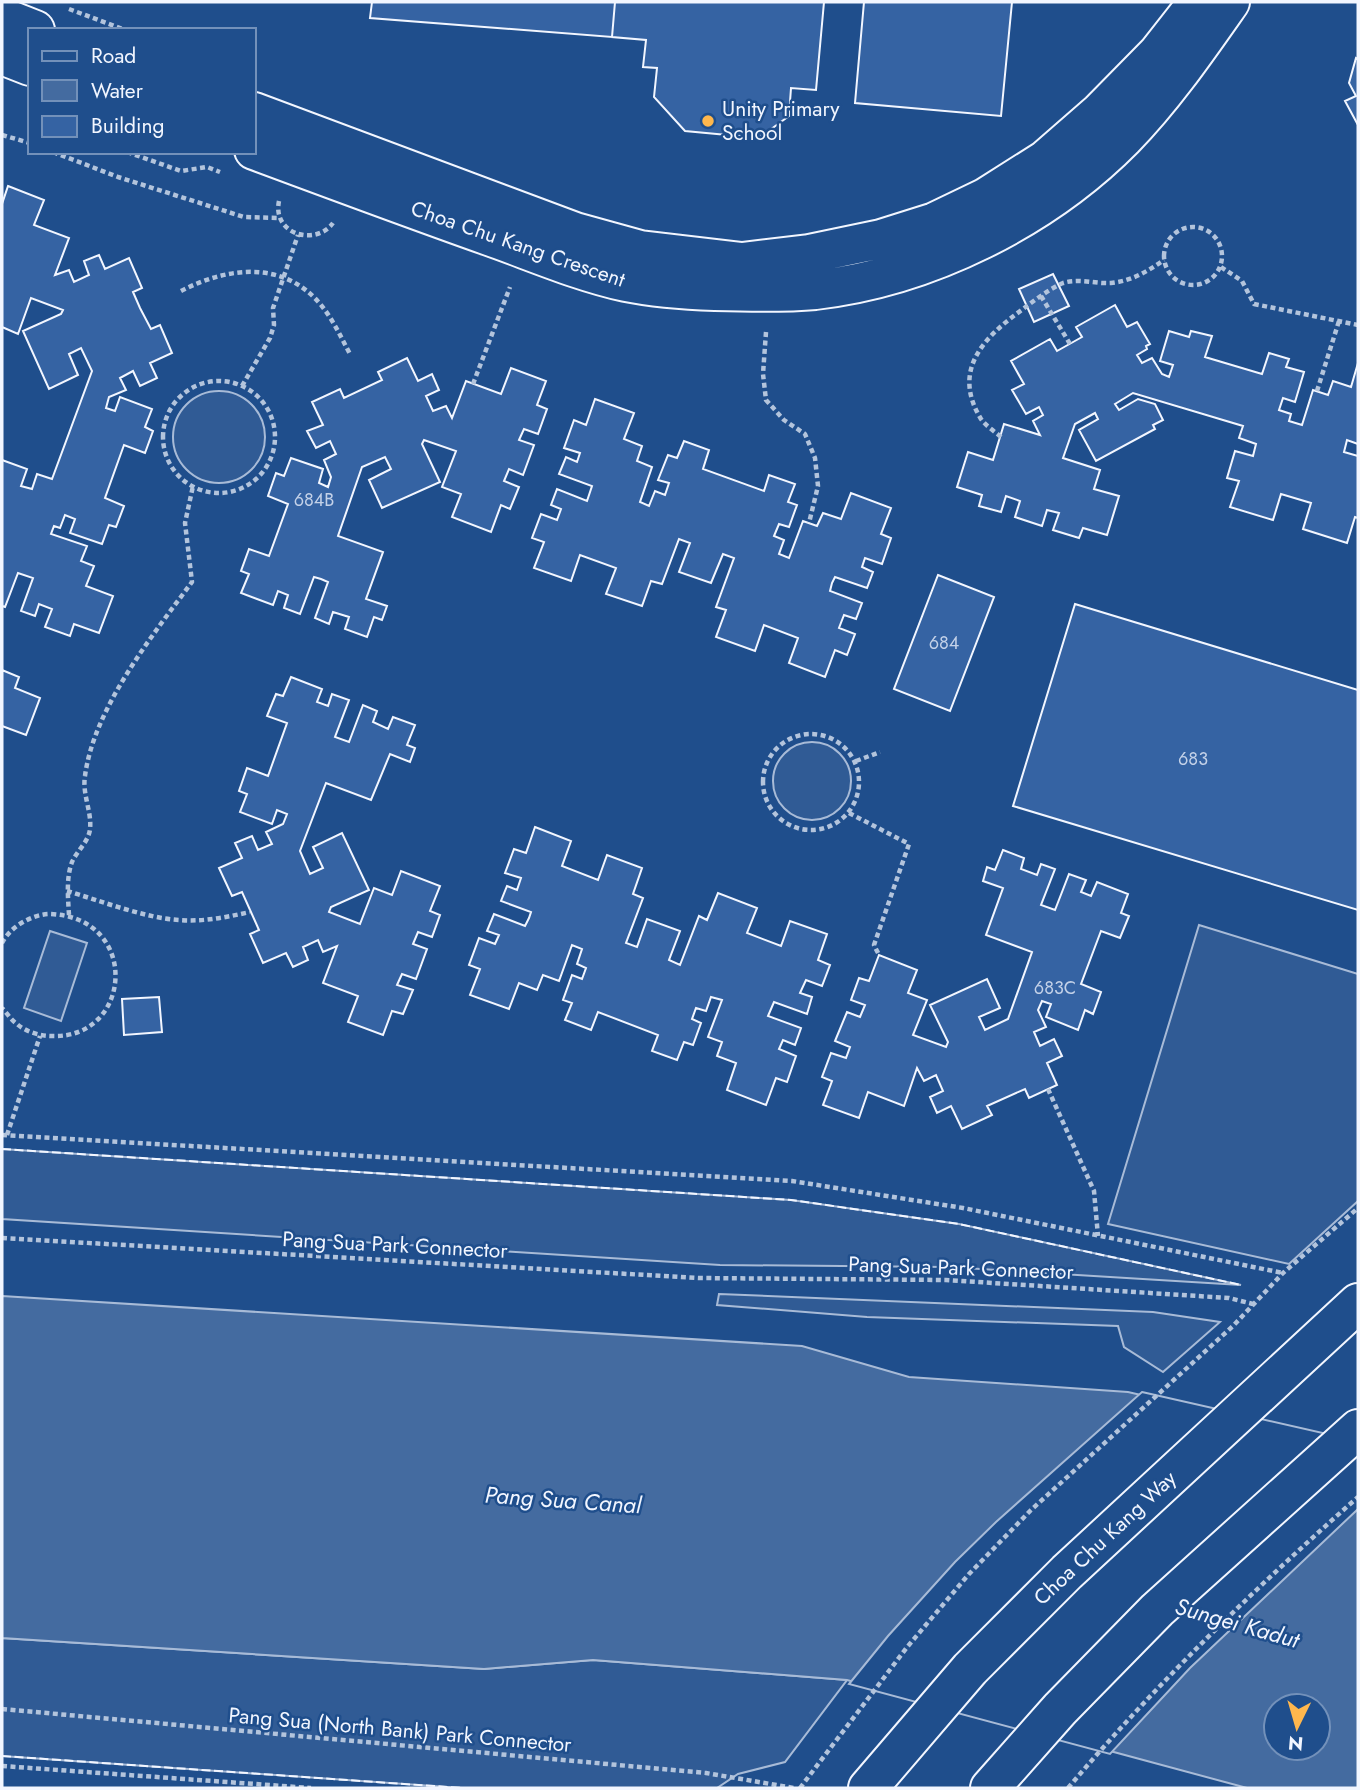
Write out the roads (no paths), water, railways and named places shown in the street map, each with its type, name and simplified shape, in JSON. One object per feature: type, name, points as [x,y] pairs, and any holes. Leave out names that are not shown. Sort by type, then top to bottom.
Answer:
[{"type":"street","name":"Choa Chu Kang Crescent","points":[[256,113],[575,232],[640,250],[742,262],[796,256],[881,239],[935,222],[985,198],[1045,160],[1100,112],[1158,52],[1198,2]]},
{"type":"street","name":"Choa Chu Kang Crescent","points":[[256,151],[624,282],[668,289],[816,290],[898,273],[948,255],[1000,231],[1046,202],[1089,170],[1124,138],[1187,62],[1230,2]]},
{"type":"street","points":[[2,18],[48,18]]},
{"type":"street","points":[[2,55],[28,64]]},
{"type":"street","name":"Choa Chu Kang Way","points":[[875,1779],[970,1669],[1057,1582],[1358,1303]]},
{"type":"street","points":[[990,1788],[1060,1709],[1157,1610],[1358,1429]]},
{"type":"water","points":[[2,1296],[802,1346],[909,1377],[1128,1392],[1358,1445],[1358,1788],[1247,1788],[847,1680],[593,1660],[484,1669],[2,1638]]},
{"type":"place","name":"Unity Primary School","points":[[708,121]]},
{"type":"water label","name":"Pang Sua Canal","points":[[563,1500]]},
{"type":"water label","name":"Sungei Kadut","points":[[1237,1623]]}]
